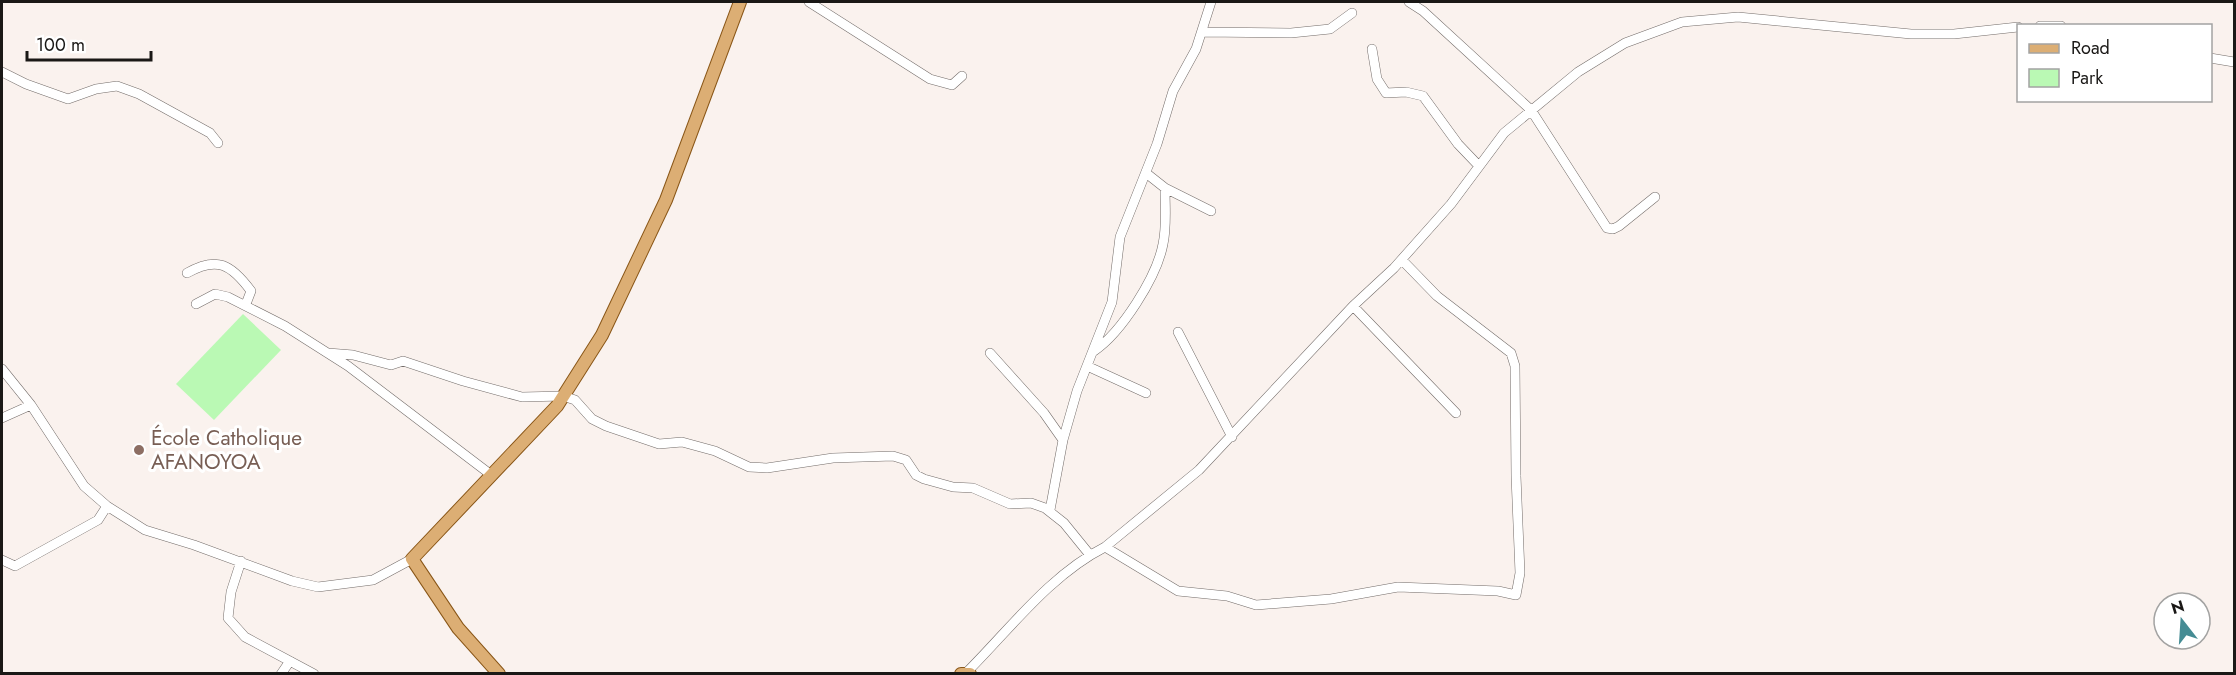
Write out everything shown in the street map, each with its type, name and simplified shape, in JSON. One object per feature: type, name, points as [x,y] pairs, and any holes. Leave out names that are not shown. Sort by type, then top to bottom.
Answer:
[{"type":"main road","points":[[499,674],[458,627],[412,559],[490,474],[544,420],[563,396],[602,335],[641,258],[666,200],[740,2]]},
{"type":"street","points":[[808,2],[930,79],[952,85],[962,76]]},
{"type":"street","points":[[1050,510],[1063,440],[1077,391],[1094,351],[1115,288],[1120,237],[1146,173],[1173,91],[1193,56],[1210,2]]},
{"type":"street","points":[[1409,2],[1423,11],[1531,110],[1607,228],[1612,229],[1619,226],[1655,197]]},
{"type":"street","points":[[1202,32],[1271,34],[1330,29],[1352,13]]},
{"type":"street","points":[[966,673],[1025,611],[1090,555],[1106,547],[1199,470],[1353,306],[1402,260],[1504,133],[1588,65],[1625,43],[1682,22],[1738,16],[1775,18],[1911,34],[1954,34],[2017,27]]},
{"type":"street","points":[[1372,49],[1377,79],[1386,93],[1406,92],[1423,96],[1458,144],[1479,166]]},
{"type":"street","points":[[2212,58],[2235,62]]},
{"type":"street","points":[[2,72],[26,84],[68,99],[96,88],[117,86],[139,94],[210,133],[218,143]]},
{"type":"street","points":[[1146,173],[1165,188],[1211,211]]},
{"type":"street","points":[[1094,351],[1122,326],[1151,276],[1163,246],[1165,188]]},
{"type":"street","points":[[1106,547],[1178,591],[1227,596],[1256,605],[1331,598],[1398,587],[1498,591],[1516,595],[1520,573],[1515,476],[1515,366],[1511,353],[1437,296],[1402,260]]},
{"type":"street","points":[[187,273],[207,263],[222,264],[251,291],[246,304]]},
{"type":"street","points":[[196,304],[215,294],[246,304],[328,353],[490,474]]},
{"type":"street","points":[[1353,306],[1456,413]]},
{"type":"street","points":[[1178,332],[1232,437]]},
{"type":"street","points":[[328,353],[353,355],[391,365],[403,361],[522,397],[563,396],[575,400],[592,419],[606,426],[659,444],[682,442],[715,451],[749,466],[767,468],[833,458],[893,456],[906,460],[916,475],[924,479],[953,487],[973,488],[1010,504],[1031,503],[1050,510],[1090,555]]},
{"type":"street","points":[[990,353],[1044,414],[1063,440]]},
{"type":"street","points":[[1087,366],[1146,393]]},
{"type":"street","points":[[2,369],[31,405],[77,477],[107,506],[145,530],[241,561],[292,581],[318,587],[373,580],[412,559]]},
{"type":"street","points":[[2,418],[31,405]]},
{"type":"street","points":[[2,560],[15,566],[98,520],[107,506]]},
{"type":"street","points":[[241,561],[231,592],[228,618],[245,637],[314,674]]},
{"type":"street","points":[[281,674],[291,661]]},
{"type":"green space","points":[[243,314],[281,350],[214,420],[176,384]]},
{"type":"place","name":"École Catholique AFANOYOA","points":[[139,450]]}]
